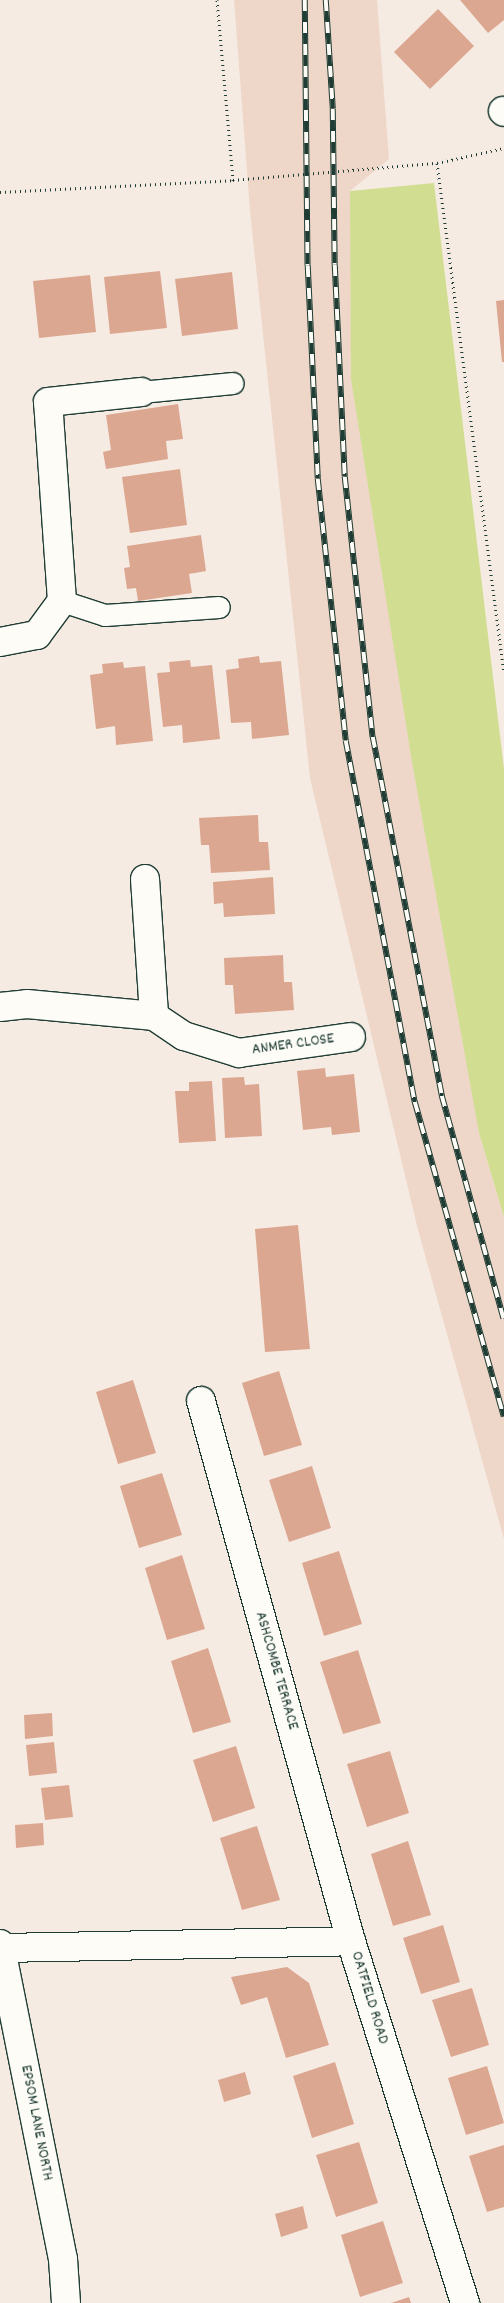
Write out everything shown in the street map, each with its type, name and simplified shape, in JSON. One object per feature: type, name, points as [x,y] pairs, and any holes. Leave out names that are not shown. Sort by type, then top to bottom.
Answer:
[{"type":"street","points":[[0,642],[37,635],[62,602],[48,402],[141,392]]},
{"type":"street","points":[[145,879],[154,1016]]},
{"type":"street","name":"ANMER CLOSE","points":[[0,1007],[28,1004],[154,1016],[184,1036],[239,1053],[351,1037]]},
{"type":"street","name":"ASHCOMBE TERRACE","points":[[201,1402],[352,1941]]},
{"type":"street","name":"OATFIELD ROAD","points":[[0,1946],[352,1941],[465,2303]]},
{"type":"street","name":"EPSOM LANE NORTH","points":[[0,1946],[63,2259],[66,2303]]},
{"type":"lane","points":[[141,392],[233,384]]},
{"type":"lane","points":[[62,602],[105,615],[219,607]]},
{"type":"path","points":[[217,0],[233,180]]},
{"type":"path","points":[[0,192],[233,180],[437,163],[504,148]]},
{"type":"path","points":[[437,163],[504,673]]},
{"type":"shaded area","points":[[234,0],[377,0],[389,159],[350,191],[479,1133],[504,1217],[504,1539],[418,1230],[310,778],[250,211]]},
{"type":"green space","points":[[434,183],[504,769],[504,1217],[479,1133],[412,762],[351,379],[350,191]]},
{"type":"building","points":[[460,0],[504,0],[504,20],[488,33]]},
{"type":"building","points":[[438,9],[474,46],[430,89],[394,52]]},
{"type":"building","points":[[160,271],[167,328],[110,334],[104,277]]},
{"type":"building","points":[[232,272],[238,329],[182,336],[175,279]]},
{"type":"building","points":[[90,275],[96,332],[39,338],[33,281]]},
{"type":"building","points":[[504,300],[504,362],[502,362],[496,301]]},
{"type":"building","points":[[178,404],[183,439],[166,441],[168,459],[106,469],[103,452],[111,450],[106,415]]},
{"type":"building","points":[[180,469],[187,525],[130,533],[122,477]]},
{"type":"building","points":[[201,535],[206,571],[189,574],[192,593],[138,601],[136,588],[127,589],[124,568],[130,567],[127,546]]},
{"type":"building","points":[[259,656],[260,663],[281,661],[289,735],[252,739],[251,722],[231,723],[226,670],[239,668],[238,659]]},
{"type":"building","points":[[190,660],[191,667],[212,665],[220,739],[183,743],[182,725],[163,727],[157,673],[170,672],[169,662]]},
{"type":"building","points":[[123,662],[124,668],[145,666],[153,741],[116,745],[115,726],[96,729],[90,675],[103,673],[102,664]]},
{"type":"building","points":[[258,815],[259,842],[268,842],[270,870],[211,873],[209,845],[201,845],[199,818]]},
{"type":"building","points":[[273,877],[275,914],[224,917],[223,903],[214,904],[213,882]]},
{"type":"building","points":[[283,955],[284,982],[292,982],[294,1010],[235,1014],[233,985],[225,985],[224,958]]},
{"type":"building","points":[[325,1068],[326,1077],[354,1074],[360,1132],[332,1135],[331,1127],[303,1130],[297,1071]]},
{"type":"building","points":[[244,1077],[245,1085],[259,1084],[262,1136],[225,1138],[222,1078]]},
{"type":"building","points":[[212,1081],[216,1141],[179,1143],[175,1091],[189,1091],[189,1082]]},
{"type":"building","points":[[298,1225],[310,1349],[265,1352],[255,1229]]},
{"type":"building","points":[[279,1371],[302,1445],[264,1456],[242,1383]]},
{"type":"building","points":[[133,1380],[156,1453],[118,1464],[96,1392]]},
{"type":"building","points":[[312,1466],[331,1528],[289,1542],[269,1480]]},
{"type":"building","points":[[162,1473],[182,1535],[139,1548],[120,1486]]},
{"type":"building","points":[[339,1551],[362,1624],[324,1636],[302,1563]]},
{"type":"building","points":[[182,1555],[205,1629],[167,1640],[145,1568]]},
{"type":"building","points":[[208,1648],[231,1722],[193,1733],[171,1661]]},
{"type":"building","points":[[358,1650],[381,1723],[343,1734],[320,1662]]},
{"type":"building","points":[[52,1713],[53,1736],[25,1739],[24,1715]]},
{"type":"building","points":[[54,1742],[57,1773],[29,1776],[26,1745]]},
{"type":"building","points":[[236,1746],[255,1808],[213,1822],[193,1760]]},
{"type":"building","points":[[390,1751],[409,1813],[367,1827],[347,1764]]},
{"type":"building","points":[[69,1785],[73,1817],[45,1820],[41,1788]]},
{"type":"building","points":[[43,1823],[44,1845],[16,1848],[15,1825]]},
{"type":"building","points":[[257,1826],[280,1900],[242,1910],[220,1838]]},
{"type":"building","points":[[408,1841],[431,1915],[393,1926],[371,1854]]},
{"type":"building","points":[[443,1925],[460,1982],[421,1994],[403,1938]]},
{"type":"building","points":[[287,1967],[309,1983],[329,2045],[286,2058],[267,1997],[241,2005],[231,1977]]},
{"type":"building","points":[[472,1988],[489,2045],[451,2057],[432,2000]]},
{"type":"building","points":[[335,2062],[354,2124],[312,2138],[293,2076]]},
{"type":"building","points":[[487,2066],[504,2123],[466,2135],[448,2078]]},
{"type":"building","points":[[245,2072],[251,2094],[224,2102],[218,2080]]},
{"type":"building","points":[[359,2142],[378,2203],[336,2217],[316,2155]]},
{"type":"building","points":[[504,2145],[504,2207],[487,2212],[469,2156]]},
{"type":"building","points":[[303,2206],[308,2228],[281,2237],[275,2214]]},
{"type":"building","points":[[383,2221],[403,2283],[360,2297],[341,2235]]},
{"type":"building","points":[[409,2297],[411,2303],[391,2303]]},
{"type":"railway","points":[[305,0],[308,266],[318,479],[346,741],[415,1102],[504,1417]]},
{"type":"railway","points":[[326,0],[333,109],[335,265],[345,477],[373,737],[442,1096],[504,1319]]}]
